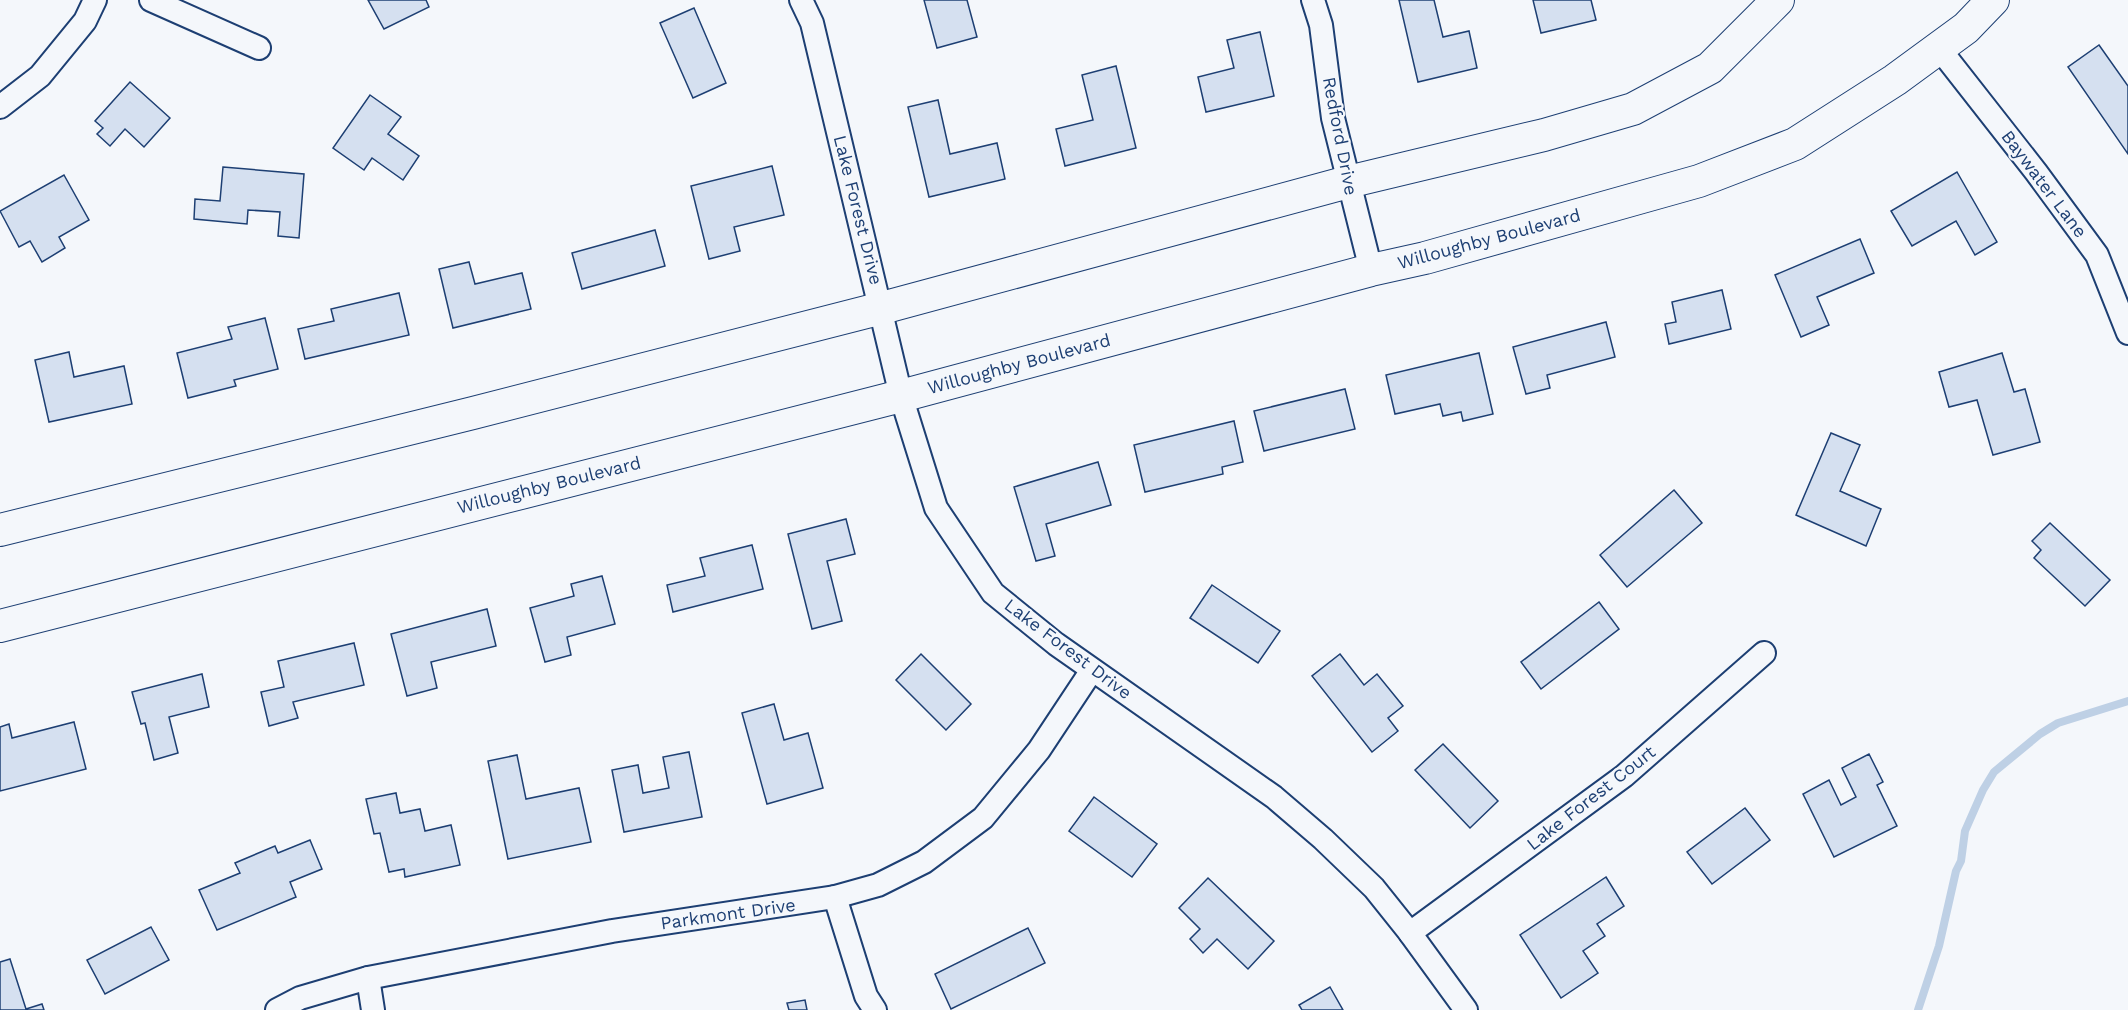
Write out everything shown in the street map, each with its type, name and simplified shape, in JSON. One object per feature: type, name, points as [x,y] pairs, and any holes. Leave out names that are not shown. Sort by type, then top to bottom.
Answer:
[{"type":"street","points":[[0,107],[40,75],[85,21],[95,0]]},
{"type":"street","points":[[151,0],[259,48]]},
{"type":"street","name":"Lake Forest Drive","points":[[801,0],[812,23],[882,308],[901,396],[936,508],[993,593],[1056,644],[1186,733],[1274,797],[1323,838],[1374,888],[1466,1010]]},
{"type":"street","name":"Redford Drive","points":[[1313,0],[1321,25],[1333,118],[1371,270]]},
{"type":"street","points":[[0,530],[473,413],[882,308],[1348,182],[1544,135],[1633,109],[1710,68],[1778,0]]},
{"type":"street","name":"Willoughby Boulevard","points":[[0,626],[901,396],[1371,270],[1425,258],[1700,182],[1795,144],[1895,80],[1966,28],[1993,0]]},
{"type":"street","name":"Baywater Lane","points":[[1938,47],[2036,172],[2097,255],[2128,333]]},
{"type":"street","name":"Lake Forest Court","points":[[1410,933],[1624,776],[1764,652]]},
{"type":"street","name":"Parkmont Drive","points":[[277,1010],[300,998],[368,978],[612,931],[835,897],[878,885],[924,862],[983,818],[1039,750],[1092,670]]},
{"type":"street","points":[[835,897],[866,996],[875,1010]]},
{"type":"street","points":[[368,978],[374,1010]]},
{"type":"building","points":[[368,0],[426,0],[429,7],[384,29]]},
{"type":"building","points":[[924,0],[967,0],[977,37],[937,48]]},
{"type":"building","points":[[1399,0],[1434,0],[1443,37],[1469,31],[1477,68],[1418,82]]},
{"type":"building","points":[[1533,0],[1591,0],[1596,20],[1541,33]]},
{"type":"building","points":[[694,8],[726,83],[693,98],[660,23]]},
{"type":"building","points":[[1260,32],[1274,96],[1206,112],[1198,77],[1234,68],[1227,40]]},
{"type":"building","points":[[2099,45],[2128,86],[2128,154],[2068,67]]},
{"type":"building","points":[[1116,66],[1136,148],[1065,166],[1056,129],[1093,120],[1082,75]]},
{"type":"building","points":[[130,82],[170,118],[144,147],[125,129],[110,146],[97,134],[103,128],[95,121]]},
{"type":"building","points":[[370,95],[401,117],[388,134],[419,156],[403,180],[372,158],[364,170],[333,148]]},
{"type":"building","points":[[938,100],[950,154],[997,143],[1005,179],[929,197],[908,107]]},
{"type":"building","points":[[772,166],[784,215],[734,227],[740,251],[709,259],[691,186]]},
{"type":"building","points":[[223,167],[304,174],[299,238],[278,236],[280,212],[248,210],[247,224],[194,219],[195,199],[220,201]]},
{"type":"building","points":[[1957,172],[1997,242],[1975,255],[1956,221],[1912,246],[1891,211]]},
{"type":"building","points":[[64,175],[89,220],[59,237],[65,248],[42,262],[30,241],[19,247],[0,211]]},
{"type":"building","points":[[655,230],[665,266],[582,289],[572,253]]},
{"type":"building","points":[[1860,239],[1874,273],[1817,297],[1829,325],[1801,337],[1775,275]]},
{"type":"building","points":[[469,262],[475,284],[522,273],[531,309],[453,328],[439,269]]},
{"type":"building","points":[[1722,290],[1731,329],[1669,344],[1665,324],[1676,322],[1672,302]]},
{"type":"building","points":[[399,293],[409,335],[305,359],[298,329],[334,321],[331,309]]},
{"type":"building","points":[[265,318],[278,369],[234,380],[236,386],[188,398],[177,353],[232,339],[228,327]]},
{"type":"building","points":[[1606,322],[1615,357],[1547,375],[1550,388],[1526,394],[1513,347]]},
{"type":"building","points":[[69,352],[74,377],[124,366],[132,404],[49,422],[35,360]]},
{"type":"building","points":[[1479,353],[1493,414],[1463,421],[1461,412],[1443,416],[1440,404],[1395,414],[1386,375]]},
{"type":"building","points":[[2002,353],[2014,392],[2025,389],[2040,442],[1993,455],[1977,400],[1949,407],[1939,372]]},
{"type":"building","points":[[1345,389],[1355,429],[1264,451],[1254,411]]},
{"type":"building","points":[[1234,421],[1243,462],[1222,467],[1223,474],[1145,492],[1134,445]]},
{"type":"building","points":[[1831,433],[1860,445],[1840,491],[1881,509],[1866,546],[1796,515]]},
{"type":"building","points":[[1098,462],[1111,505],[1046,524],[1055,556],[1036,561],[1014,487]]},
{"type":"building","points":[[1674,490],[1702,523],[1627,587],[1600,555]]},
{"type":"building","points":[[846,519],[855,554],[827,561],[842,621],[812,629],[788,534]]},
{"type":"building","points":[[2050,523],[2110,580],[2085,606],[2034,558],[2041,550],[2032,541]]},
{"type":"building","points":[[752,545],[763,589],[673,612],[667,585],[705,576],[700,558]]},
{"type":"building","points":[[602,576],[615,624],[567,637],[571,655],[545,662],[530,608],[574,596],[571,584]]},
{"type":"building","points":[[1212,585],[1280,631],[1258,663],[1190,618]]},
{"type":"building","points":[[1599,602],[1619,629],[1541,689],[1521,662]]},
{"type":"building","points":[[487,609],[496,646],[431,662],[437,688],[407,696],[391,634]]},
{"type":"building","points":[[354,643],[364,685],[293,702],[298,718],[269,726],[261,692],[284,687],[278,661]]},
{"type":"building","points":[[921,654],[971,704],[946,730],[896,680]]},
{"type":"building","points":[[1340,654],[1364,685],[1377,674],[1403,706],[1388,718],[1398,731],[1372,752],[1312,676]]},
{"type":"building","points":[[202,674],[209,707],[169,717],[178,753],[154,760],[145,723],[141,724],[132,692]]},
{"type":"building","points":[[774,704],[784,740],[808,733],[823,788],[767,804],[742,713]]},
{"type":"building","points":[[74,722],[86,769],[0,791],[0,727],[9,724],[12,738]]},
{"type":"building","points":[[1443,744],[1498,801],[1470,828],[1415,770]]},
{"type":"building","points":[[689,752],[702,817],[624,832],[612,770],[638,765],[643,793],[669,788],[663,757]]},
{"type":"building","points":[[1869,754],[1883,782],[1877,785],[1897,826],[1834,857],[1803,794],[1829,780],[1841,805],[1856,797],[1842,768]]},
{"type":"building","points":[[517,755],[526,799],[579,788],[591,842],[508,859],[488,761]]},
{"type":"building","points":[[396,793],[400,813],[420,809],[425,831],[451,825],[460,865],[405,877],[404,869],[389,872],[380,833],[374,834],[366,799]]},
{"type":"building","points":[[1094,797],[1157,844],[1132,877],[1069,831]]},
{"type":"building","points":[[1745,808],[1770,840],[1712,884],[1687,852]]},
{"type":"building","points":[[310,840],[322,869],[290,882],[296,897],[217,930],[199,890],[240,873],[235,863],[275,846],[278,853]]},
{"type":"building","points":[[1606,877],[1624,906],[1597,924],[1605,936],[1583,951],[1598,973],[1561,998],[1520,935]]},
{"type":"building","points":[[1208,878],[1274,941],[1248,969],[1217,939],[1203,953],[1190,939],[1200,929],[1179,908]]},
{"type":"building","points":[[151,927],[169,960],[105,994],[87,960]]},
{"type":"building","points":[[1028,928],[1045,963],[951,1009],[935,974]]},
{"type":"building","points":[[10,959],[26,1009],[42,1004],[44,1010],[0,1010],[0,962]]},
{"type":"building","points":[[1330,987],[1343,1010],[1302,1010],[1299,1005]]},
{"type":"building","points":[[805,1000],[807,1010],[789,1010],[787,1003]]},
{"type":"waterway","points":[[1918,1010],[1939,946],[1956,871],[1961,861],[1965,831],[1983,790],[1994,772],[2040,734],[2058,723],[2128,701]]}]
